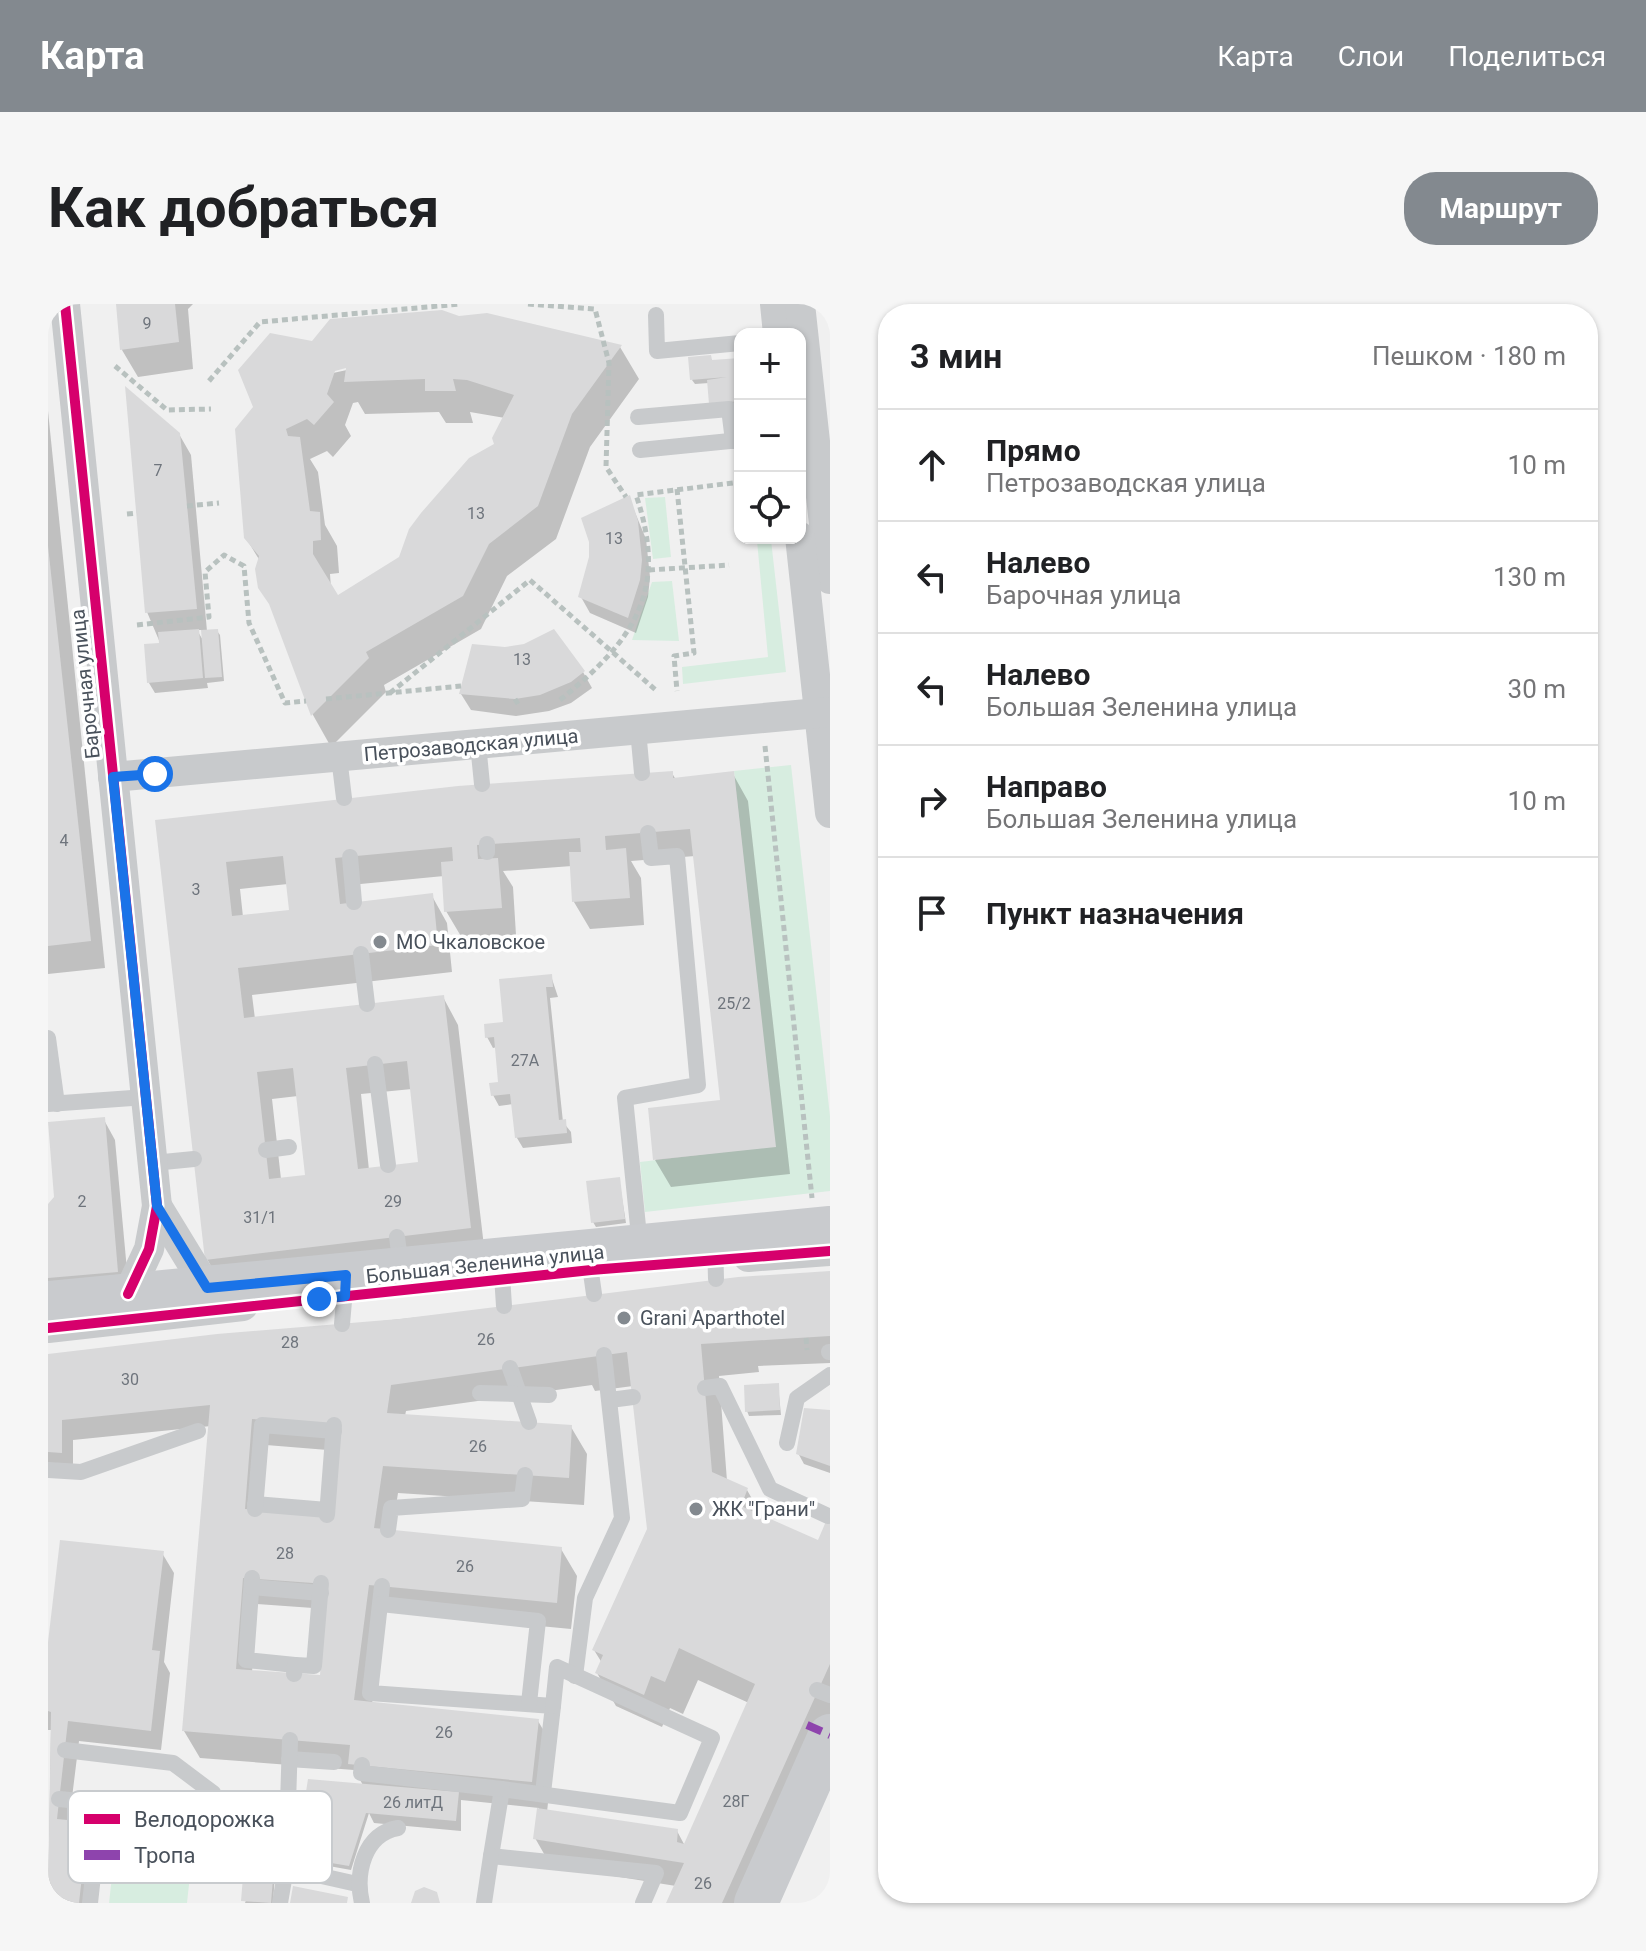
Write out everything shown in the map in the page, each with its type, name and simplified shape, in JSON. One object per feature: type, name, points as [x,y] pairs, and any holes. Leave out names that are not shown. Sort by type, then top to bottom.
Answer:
[{"type":"main road","name":"Большая Зеленина улица","points":[[48,1303],[207,1288],[345,1298],[399,1253],[502,1282],[591,1272],[640,1247],[715,1260],[821,1217]]},
{"type":"main road","points":[[756,1903],[784,1824],[830,1736]]},
{"type":"street","name":"Барочная улица","points":[[65,304],[157,1206],[149,1249],[128,1294]]},
{"type":"street","points":[[775,304],[789,328]]},
{"type":"street","points":[[796,328],[800,304]]},
{"type":"street","points":[[804,400],[811,445],[808,527],[825,712],[830,813]]},
{"type":"street","points":[[808,527],[830,579]]},
{"type":"street","name":"Петрозаводская улица","points":[[113,777],[825,712]]},
{"type":"street","name":"Барочная улица","points":[[157,1206],[207,1288]]},
{"type":"street","name":"Большая Зеленина улица","points":[[591,1272],[830,1251]]},
{"type":"street","name":"Большая Зеленина улица","points":[[48,1328],[502,1282]]},
{"type":"lane","points":[[656,315],[657,351],[734,344]]},
{"type":"lane","points":[[638,417],[729,409],[734,428]]},
{"type":"lane","points":[[640,450],[734,440]]},
{"type":"lane","points":[[638,730],[642,773]]},
{"type":"lane","points":[[478,744],[482,784]]},
{"type":"lane","points":[[339,757],[344,798]]},
{"type":"lane","points":[[640,1247],[625,1098],[698,1085],[677,856],[651,858],[648,833]]},
{"type":"lane","points":[[350,857],[354,902]]},
{"type":"lane","points":[[361,954],[367,1004]]},
{"type":"lane","points":[[48,1038],[52,1104],[146,1097]]},
{"type":"lane","points":[[375,1064],[388,1165]]},
{"type":"lane","points":[[266,1150],[289,1147]]},
{"type":"lane","points":[[153,1163],[194,1159]]},
{"type":"lane","points":[[575,1676],[585,1598],[622,1518],[604,1355]]},
{"type":"lane","points":[[510,1368],[529,1422]]},
{"type":"lane","points":[[787,1443],[797,1398],[830,1375]]},
{"type":"lane","points":[[705,1388],[720,1386],[770,1489],[828,1516]]},
{"type":"lane","points":[[480,1393],[549,1395]]},
{"type":"lane","points":[[610,1400],[633,1397]]},
{"type":"lane","points":[[262,1425],[334,1428],[327,1513],[255,1506],[262,1425]]},
{"type":"lane","points":[[48,1470],[81,1472],[198,1431]]},
{"type":"lane","points":[[388,1530],[391,1508],[522,1499],[525,1475]]},
{"type":"lane","points":[[252,1583],[321,1588],[314,1666],[294,1669],[246,1660],[252,1583]]},
{"type":"lane","points":[[382,1586],[370,1697],[553,1706]]},
{"type":"lane","points":[[381,1604],[538,1621],[529,1703]]},
{"type":"lane","points":[[362,1765],[361,1773],[543,1793],[680,1813],[712,1738],[557,1667],[543,1793]]},
{"type":"lane","points":[[288,1791],[290,1740]]},
{"type":"lane","points":[[65,1750],[173,1763],[210,1791]]},
{"type":"lane","points":[[289,1759],[334,1762]]},
{"type":"lane","points":[[484,1903],[502,1789]]},
{"type":"lane","points":[[59,1799],[68,1800]]},
{"type":"lane","points":[[362,1903],[357,1884],[372,1840],[383,1831],[398,1828]]},
{"type":"lane","points":[[491,1856],[656,1873],[643,1903]]},
{"type":"lane","points":[[332,1878],[357,1884]]},
{"type":"lane","points":[[90,1903],[92,1883]]},
{"type":"lane","points":[[280,1903],[283,1883]]},
{"type":"path","points":[[209,381],[260,322],[461,304]]},
{"type":"path","points":[[528,304],[595,309],[609,363],[606,467],[626,497]]},
{"type":"path","points":[[115,366],[167,410],[211,409]]},
{"type":"path","points":[[560,700],[614,653],[640,609],[649,570],[636,495],[734,483]]},
{"type":"path","points":[[677,489],[694,653],[674,656],[677,691]]},
{"type":"path","points":[[187,506],[219,503]]},
{"type":"path","points":[[127,514],[137,513]]},
{"type":"path","points":[[137,625],[209,617],[205,572],[224,555],[244,566],[249,623],[285,703],[306,701]]},
{"type":"path","points":[[649,570],[729,565]]},
{"type":"path","points":[[390,693],[530,580],[658,692]]},
{"type":"path","points":[[326,699],[461,686]]},
{"type":"path","points":[[765,746],[821,1217]]},
{"type":"green space","points":[[665,497],[671,557],[653,559],[645,498]]},
{"type":"green space","points":[[757,544],[771,544],[786,672],[683,684],[682,667],[768,657]]},
{"type":"green space","points":[[672,581],[679,641],[632,640],[652,582]]},
{"type":"green space","points":[[791,765],[830,1116],[830,1191],[645,1212],[640,1162],[775,1146],[734,771]]},
{"type":"green space","points":[[111,1883],[189,1883],[187,1903],[109,1903]]},
{"type":"building","points":[[116,304],[175,304],[179,342],[120,350]]},
{"type":"building","points":[[442,310],[459,316],[487,313],[622,345],[572,414],[538,506],[489,544],[463,596],[366,652],[369,658],[311,716],[269,604],[258,588],[255,569],[259,556],[244,538],[235,429],[253,407],[238,370],[270,333],[312,341],[330,319]],"holes":[[[346,368],[344,382],[425,379],[425,391],[456,391],[453,379],[467,380],[514,395],[492,438],[494,444],[469,458],[421,513],[409,529],[399,557],[338,595],[313,554],[313,541],[321,540],[320,512],[310,511],[300,437],[288,436],[286,429],[307,419],[314,425],[334,402],[327,394],[335,371]]]},
{"type":"building","points":[[711,355],[712,360],[734,358],[734,402],[709,404],[707,380],[727,377],[690,380],[688,357]]},
{"type":"building","points":[[125,386],[180,433],[197,609],[145,613]]},
{"type":"building","points":[[630,495],[638,521],[642,560],[640,580],[628,618],[578,597],[589,557],[589,542],[581,518]]},
{"type":"building","points":[[48,546],[91,941],[48,946]]},
{"type":"building","points":[[199,629],[203,678],[147,683],[144,644],[159,643],[158,632]]},
{"type":"building","points":[[218,629],[222,677],[205,678],[201,630]]},
{"type":"building","points":[[554,629],[585,671],[571,682],[540,695],[515,699],[459,694],[472,644],[505,647],[524,644]]},
{"type":"building","points":[[673,771],[673,778],[734,771],[776,1147],[653,1160],[648,1108],[720,1100],[690,829],[605,836],[606,850],[626,848],[630,898],[572,902],[569,852],[581,852],[580,838],[477,845],[478,859],[498,858],[502,908],[444,912],[441,862],[453,861],[452,847],[335,858],[340,904],[433,893],[438,945],[238,968],[244,1018],[444,995],[471,1228],[205,1260],[155,820],[458,786]],"holes":[[[283,856],[289,910],[232,916],[226,862]],[[407,1061],[418,1162],[358,1169],[346,1068]],[[293,1068],[305,1175],[269,1179],[257,1072]]]},
{"type":"building","points":[[552,974],[553,987],[546,987],[559,1120],[566,1119],[567,1133],[515,1138],[510,1094],[491,1096],[489,1083],[498,1082],[494,1037],[485,1038],[484,1024],[503,1022],[499,979]]},
{"type":"building","points":[[105,1117],[118,1272],[48,1278],[48,1204],[54,1197],[48,1122]]},
{"type":"building","points":[[620,1177],[625,1219],[591,1223],[586,1181]]},
{"type":"building","points":[[830,1271],[830,1336],[701,1344],[712,1472],[748,1488],[741,1506],[818,1540],[830,1512],[830,1664],[722,1903],[666,1903],[684,1863],[533,1839],[537,1808],[678,1829],[677,1842],[684,1844],[755,1684],[679,1648],[665,1682],[651,1676],[644,1695],[595,1673],[603,1655],[592,1650],[647,1529],[627,1352],[391,1385],[387,1413],[572,1425],[569,1478],[383,1466],[374,1528],[562,1547],[557,1603],[369,1585],[354,1700],[539,1719],[532,1782],[348,1764],[350,1745],[182,1731],[210,1405],[62,1420],[62,1453],[48,1452],[48,1354],[217,1334],[399,1319],[738,1277]],"holes":[[[252,1419],[340,1426],[333,1516],[245,1509]],[[243,1578],[327,1584],[320,1675],[236,1669]]]},
{"type":"building","points":[[779,1383],[780,1410],[745,1412],[744,1385]]},
{"type":"building","points":[[804,1408],[830,1410],[830,1466],[796,1454]]},
{"type":"building","points":[[60,1540],[164,1551],[152,1650],[160,1651],[151,1731],[68,1721],[57,1819],[68,1820],[68,1883],[81,1883],[79,1903],[48,1903],[51,1712],[48,1711],[48,1642]]},
{"type":"building","points":[[308,1779],[459,1792],[456,1821],[366,1813],[349,1866],[332,1863],[332,1791],[306,1791]]},
{"type":"building","points":[[242,1883],[273,1883],[271,1903],[241,1901]]},
{"type":"building","points":[[293,1886],[348,1897],[347,1903],[290,1903]]},
{"type":"building","points":[[424,1887],[437,1892],[440,1903],[411,1903],[415,1891]]},
{"type":"marked path","points":[[807,1725],[830,1735]]},
{"type":"cycle path","points":[[65,304],[157,1206],[149,1249],[128,1294]]},
{"type":"cycle path","points":[[48,1328],[591,1270],[830,1251]]},
{"type":"place","name":"МО Чкаловское","points":[[380,942]]},
{"type":"place","name":"Grani Aparthotel","points":[[624,1318]]},
{"type":"place","name":"ЖК \"Грани\"","points":[[696,1509]]},
{"type":"route","points":[[155,774],[113,777],[157,1206],[207,1288],[346,1275],[345,1296],[319,1299]]}]
